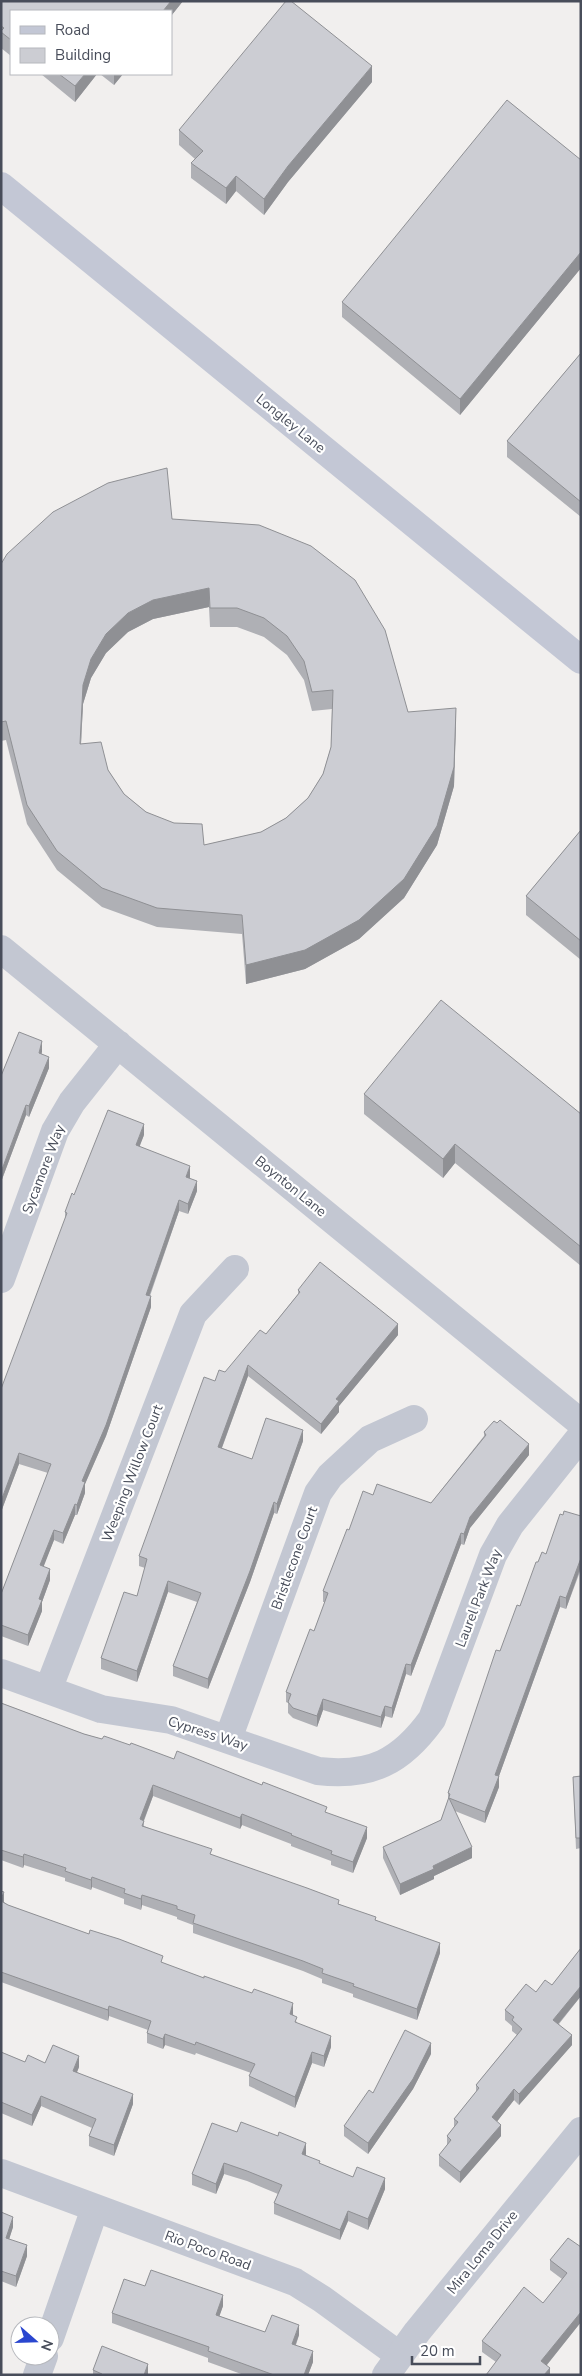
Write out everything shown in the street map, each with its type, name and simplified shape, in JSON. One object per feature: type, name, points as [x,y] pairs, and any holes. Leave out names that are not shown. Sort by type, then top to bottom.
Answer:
[{"type":"main road","name":"Longley Lane","points":[[1,186],[581,660]]},
{"type":"street","name":"Boynton Lane","points":[[1,948],[581,1423]]},
{"type":"street","name":"Sycamore Way","points":[[1,1279],[55,1131],[72,1102],[118,1044]]},
{"type":"street","name":"Weeping Willow Court","points":[[48,1690],[193,1314],[235,1269]]},
{"type":"street","name":"Bristlecone Court","points":[[228,1739],[318,1493],[330,1476],[370,1439],[414,1419]]},
{"type":"street","name":"Laurel Park Way","points":[[386,1763],[401,1754],[418,1739],[432,1719],[493,1555],[510,1525],[581,1436]]},
{"type":"street","name":"Cypress Way","points":[[1,1673],[101,1709],[172,1720],[318,1771],[342,1774],[366,1770],[386,1763]]},
{"type":"street","name":"Mira Loma Drive","points":[[393,2365],[581,2131]]},
{"type":"street","name":"Rio Poco Road","points":[[1,2173],[296,2282],[322,2299],[393,2365]]},
{"type":"street","points":[[58,2316],[95,2208]]},
{"type":"building","points":[[1,1],[171,1],[164,10],[10,10],[10,39],[1,32],[4,28],[1,26]]},
{"type":"building","points":[[286,1],[291,1],[372,66],[288,166],[264,199],[236,176],[226,188],[191,163],[203,151],[179,130]]},
{"type":"building","points":[[60,75],[84,75],[75,86]]},
{"type":"building","points":[[507,100],[581,160],[581,252],[460,399],[342,302]]},
{"type":"building","points":[[581,353],[581,502],[507,441]]},
{"type":"building","points":[[167,468],[172,519],[259,525],[311,546],[355,580],[385,630],[408,712],[456,708],[454,767],[437,826],[404,879],[359,920],[305,950],[246,965],[242,915],[157,908],[102,888],[57,851],[27,805],[6,721],[1,722],[1,564],[7,554],[53,512],[108,483]],"holes":[[[209,588],[210,608],[237,608],[264,618],[287,636],[304,661],[312,692],[333,690],[331,747],[323,774],[308,798],[286,818],[261,832],[204,845],[202,824],[174,823],[146,812],[124,794],[108,770],[101,742],[80,744],[83,685],[91,659],[106,634],[128,613],[153,600]]]},
{"type":"building","points":[[581,830],[581,941],[526,896]]},
{"type":"building","points":[[441,1000],[581,1114],[581,1247],[455,1144],[443,1159],[364,1094]]},
{"type":"building","points":[[19,1032],[42,1041],[39,1053],[49,1057],[29,1106],[26,1105],[1,1172],[1,1076]]},
{"type":"building","points":[[108,1110],[144,1124],[136,1145],[190,1166],[186,1177],[197,1181],[188,1204],[179,1200],[146,1295],[151,1296],[106,1425],[82,1481],[85,1482],[77,1505],[75,1504],[63,1533],[54,1530],[40,1565],[50,1569],[39,1599],[42,1600],[28,1635],[1,1625],[1,1594],[51,1464],[19,1453],[1,1501],[1,1389],[67,1213],[65,1212],[72,1193],[74,1195]]},
{"type":"building","points":[[320,1262],[398,1324],[336,1399],[339,1401],[321,1424],[248,1365],[218,1447],[252,1459],[266,1418],[303,1430],[277,1504],[274,1502],[250,1571],[208,1679],[173,1666],[201,1593],[168,1581],[137,1671],[101,1658],[124,1592],[137,1596],[147,1559],[139,1556],[204,1377],[215,1381],[219,1370],[225,1372],[260,1330],[266,1334],[300,1292],[298,1290]]},
{"type":"building","points":[[500,1420],[529,1444],[470,1517],[464,1534],[461,1533],[411,1665],[406,1664],[392,1708],[385,1706],[381,1717],[323,1699],[317,1716],[293,1708],[288,1702],[291,1694],[286,1692],[310,1629],[314,1631],[328,1593],[323,1591],[363,1491],[373,1495],[377,1484],[431,1503],[486,1435],[484,1432],[494,1421],[497,1423]]},
{"type":"building","points":[[564,1511],[581,1516],[581,1558],[566,1598],[560,1596],[495,1775],[499,1776],[485,1812],[449,1798],[472,1847],[433,1866],[434,1869],[400,1884],[383,1847],[441,1820],[450,1794],[448,1793],[496,1650],[500,1651],[517,1605],[520,1606],[536,1562],[538,1562],[542,1552],[546,1554],[560,1514],[563,1515]]},
{"type":"building","points":[[1,1703],[84,1734],[102,1739],[104,1736],[130,1745],[131,1743],[174,1759],[177,1751],[262,1785],[263,1782],[327,1807],[325,1812],[367,1827],[353,1862],[331,1854],[332,1851],[242,1814],[240,1818],[153,1785],[140,1819],[144,1821],[142,1826],[212,1849],[210,1854],[339,1900],[338,1904],[376,1917],[375,1920],[440,1943],[417,2009],[322,1973],[323,1969],[303,1961],[193,1923],[195,1915],[177,1909],[177,1906],[142,1895],[141,1899],[124,1893],[125,1889],[92,1877],[91,1880],[65,1871],[66,1868],[24,1854],[23,1857],[1,1850]]},
{"type":"building","points":[[581,1776],[581,1838],[576,1838],[573,1777]]},
{"type":"building","points":[[1,1901],[89,1934],[90,1930],[119,1939],[163,1956],[161,1962],[204,1978],[204,1976],[252,1993],[254,1989],[293,2003],[290,2014],[297,2017],[295,2022],[331,2036],[324,2056],[312,2052],[295,2097],[249,2076],[255,2064],[196,2042],[195,2045],[165,2034],[163,2039],[147,2033],[151,2021],[109,2006],[108,2010],[1,1972]]},
{"type":"building","points":[[581,1948],[581,1986],[553,2020],[572,2035],[519,2094],[514,2089],[492,2117],[501,2125],[460,2172],[439,2155],[451,2140],[447,2136],[458,2122],[454,2119],[479,2088],[476,2085],[522,2029],[512,2020],[514,2017],[505,2010],[526,1984],[536,1992],[545,1980],[552,1985]]},
{"type":"building","points":[[405,2030],[431,2043],[413,2079],[368,2143],[344,2126],[369,2090],[373,2093]]},
{"type":"building","points":[[53,2045],[79,2056],[73,2071],[133,2094],[114,2145],[89,2136],[96,2119],[41,2096],[32,2115],[1,2102],[1,2052],[25,2062],[28,2055],[45,2063]]},
{"type":"building","points":[[241,2122],[278,2136],[279,2132],[306,2143],[302,2154],[353,2177],[357,2167],[385,2178],[368,2219],[348,2211],[340,2230],[274,2203],[282,2185],[224,2163],[216,2184],[192,2174],[212,2123],[237,2132]]},
{"type":"building","points":[[1,2212],[13,2217],[6,2238],[27,2245],[16,2276],[1,2271]]},
{"type":"building","points":[[568,2238],[581,2247],[581,2312],[541,2361],[550,2368],[544,2375],[486,2375],[501,2355],[482,2341],[524,2287],[543,2303],[567,2273],[550,2260]]},
{"type":"building","points":[[151,2270],[223,2295],[216,2315],[265,2332],[272,2315],[299,2325],[292,2344],[313,2351],[304,2375],[274,2375],[208,2351],[209,2347],[112,2313],[124,2279],[145,2286]]},
{"type":"building","points":[[102,2346],[148,2364],[144,2375],[101,2375],[93,2370]]}]
